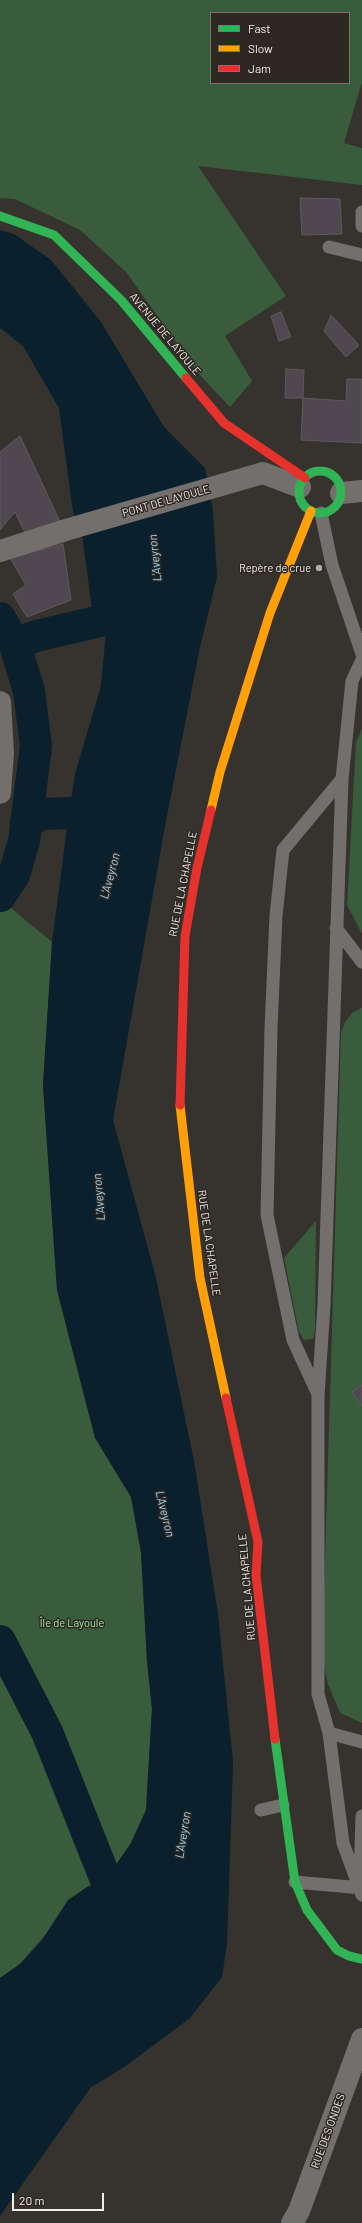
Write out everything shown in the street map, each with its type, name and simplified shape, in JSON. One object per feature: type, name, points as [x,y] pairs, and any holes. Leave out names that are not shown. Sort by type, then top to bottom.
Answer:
[{"type":"street","name":"AVENUE DE LAYOULE","points":[[0,216],[54,235],[121,300],[224,423],[302,482]]},
{"type":"street","points":[[326,472],[337,480],[341,493],[335,506],[330,510],[316,512],[301,500],[302,482],[312,473],[326,472]]},
{"type":"street","name":"PONT DE LAYOULE","points":[[0,551],[69,529],[264,473],[302,482]]},
{"type":"street","points":[[341,493],[362,491]]},
{"type":"street","name":"RUE DE LA CHAPELLE","points":[[316,512],[270,612],[220,772],[197,868],[185,936],[179,1097],[200,1278],[258,1542],[256,1574],[283,1804],[295,1882],[307,1910],[337,1950],[349,1956],[362,1959]]},
{"type":"street","points":[[0,702],[3,754],[0,793]]},
{"type":"street","name":"RUE DES ONDES","points":[[292,2223],[299,2211],[362,2039]]},
{"type":"lane","points":[[362,212],[362,226]]},
{"type":"lane","points":[[329,247],[362,255]]},
{"type":"lane","points":[[316,512],[362,654]]},
{"type":"lane","points":[[361,1890],[343,1843],[329,1733],[318,1694],[318,1396],[324,1305],[342,779],[352,681],[362,660]]},
{"type":"lane","points":[[318,1396],[293,1340],[267,1215],[271,1028],[276,916],[283,850],[342,779]]},
{"type":"lane","points":[[336,928],[362,962]]},
{"type":"lane","points":[[329,1733],[362,1742]]},
{"type":"lane","points":[[261,1810],[283,1804]]},
{"type":"lane","points":[[361,1890],[362,1816]]},
{"type":"lane","points":[[295,1882],[361,1890]]},
{"type":"green space","points":[[0,0],[362,0],[362,82],[344,143],[362,148],[362,185],[198,166],[286,296],[225,336],[252,381],[230,407],[198,373],[126,272],[80,230],[15,199],[0,198]]},
{"type":"green space","points":[[362,729],[362,934],[347,905],[356,742]]},
{"type":"green space","name":"Île de Layoule","points":[[0,899],[52,942],[43,1085],[57,1290],[95,1437],[131,1497],[141,1552],[147,1661],[152,1709],[146,1810],[131,1843],[106,1880],[87,1887],[20,1964],[0,1978]]},
{"type":"green space","points":[[362,1008],[362,1723],[340,1713],[328,1684],[322,1658],[341,1033],[345,1022],[353,1012]]},
{"type":"green space","points":[[316,1221],[315,1330],[313,1339],[304,1340],[299,1332],[284,1258]]},
{"type":"water","name":"L'Aveyron","points":[[0,230],[14,234],[51,260],[101,322],[164,427],[205,468],[213,511],[217,577],[200,647],[165,826],[113,1120],[156,1278],[194,1461],[218,1614],[233,1762],[227,1944],[222,1977],[190,2018],[123,2068],[91,2087],[0,2216],[0,1978],[20,1964],[42,1940],[68,1900],[87,1887],[106,1879],[131,1843],[146,1810],[152,1709],[147,1661],[141,1552],[131,1497],[95,1438],[57,1290],[43,1085],[52,942],[69,813],[75,774],[101,686],[106,632],[96,638],[82,534],[73,512],[59,408],[23,346],[0,328]]},
{"type":"building","points":[[300,198],[340,199],[342,234],[302,235]]},
{"type":"building","points":[[281,312],[291,337],[279,341],[271,316]]},
{"type":"building","points":[[331,315],[359,345],[346,357],[324,331]]},
{"type":"building","points":[[286,369],[304,370],[303,398],[285,398]]},
{"type":"building","points":[[347,379],[362,379],[362,443],[301,440],[303,398],[346,401]]},
{"type":"building","points":[[20,436],[62,526],[27,537],[15,512],[0,530],[0,452]]},
{"type":"building","points":[[63,544],[71,600],[27,617],[13,594],[26,585],[10,558]]},
{"type":"building","points":[[362,1385],[362,1406],[352,1392]]},
{"type":"waterway","points":[[0,618],[15,645],[29,691],[36,746],[24,841],[14,875],[0,896]]},
{"type":"waterway","points":[[15,645],[36,636],[105,620]]},
{"type":"waterway","points":[[26,822],[42,814],[69,813]]},
{"type":"waterway","points":[[0,1641],[47,1732],[106,1880],[118,1921]]},
{"type":"traffic: fast","points":[[0,216],[54,235],[121,300],[186,378]]},
{"type":"traffic: fast","points":[[320,471],[335,477],[341,492],[335,507],[320,513],[305,507],[299,492],[305,477],[320,471]]},
{"type":"traffic: fast","points":[[275,1739],[295,1882],[307,1910],[337,1950],[349,1956],[362,1959]]},
{"type":"traffic: slow","points":[[211,810],[220,772],[270,613],[311,511]]},
{"type":"traffic: slow","points":[[180,1105],[200,1278],[226,1398]]},
{"type":"traffic: jam","points":[[186,378],[224,423],[305,478]]},
{"type":"traffic: jam","points":[[180,1105],[185,936],[197,868],[211,810]]},
{"type":"traffic: jam","points":[[226,1398],[258,1542],[256,1575],[275,1739]]},
{"type":"place","name":"Repère de crue","points":[[319,568]]}]
